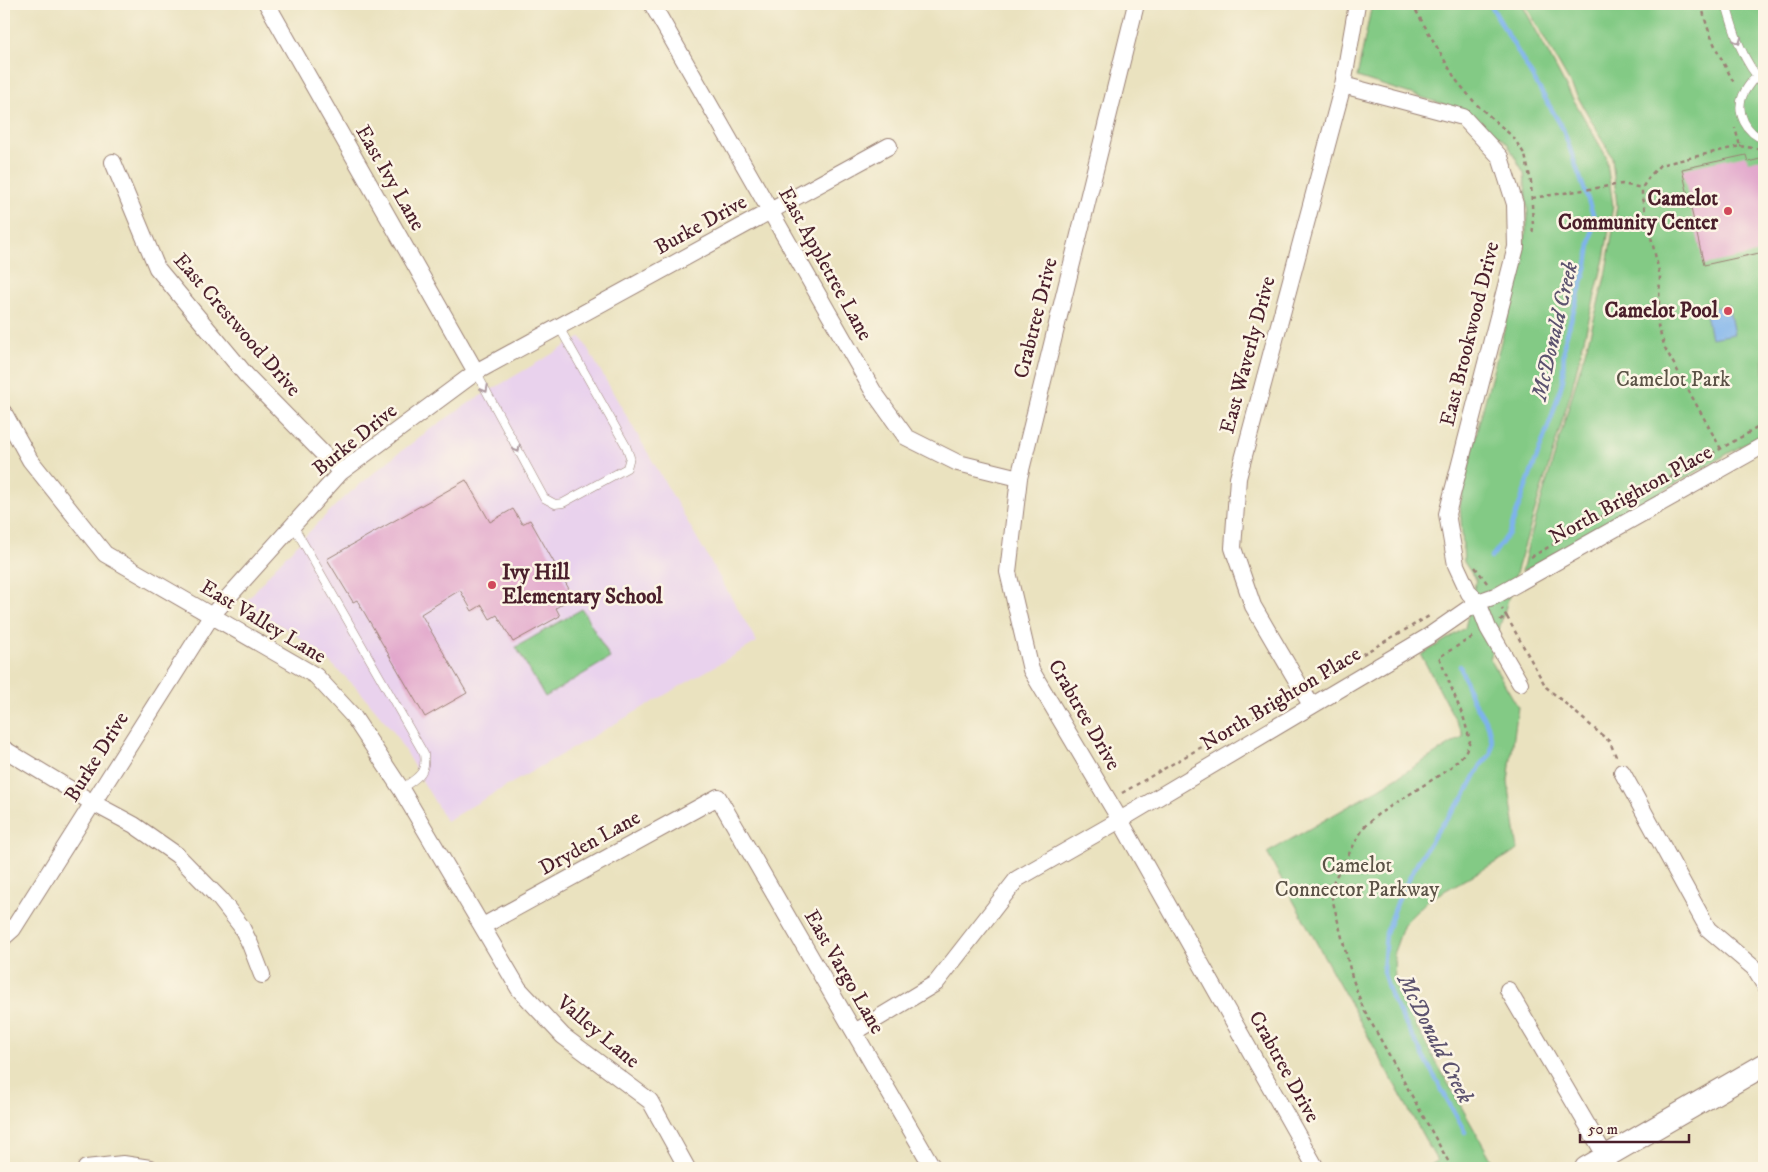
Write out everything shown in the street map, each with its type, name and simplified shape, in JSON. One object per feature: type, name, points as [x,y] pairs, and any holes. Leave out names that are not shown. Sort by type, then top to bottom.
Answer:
[{"type":"main road","points":[[1586,1168],[1764,1065]]},
{"type":"street","name":"East Ivy Lane","points":[[267,4],[476,372]]},
{"type":"street","name":"East Appletree Lane","points":[[652,4],[873,392],[906,437],[958,463],[1019,478]]},
{"type":"street","name":"Crabtree Drive","points":[[1136,4],[1019,478],[1008,572],[1031,670],[1120,820],[1316,1168]]},
{"type":"street","name":"East Waverly Drive","points":[[1312,705],[1253,606],[1233,548],[1238,478],[1342,84],[1357,4]]},
{"type":"street","name":"East Brookwood Drive","points":[[1342,84],[1463,117],[1500,157],[1515,204],[1516,247],[1447,514],[1456,565],[1469,593],[1478,602],[1488,628],[1520,683]]},
{"type":"street","name":"Burke Drive","points":[[4,937],[13,929],[212,615],[342,472],[476,372],[889,146]]},
{"type":"street","name":"East Crestwood Drive","points":[[113,162],[157,268],[246,375],[342,472]]},
{"type":"street","name":"East Valley Lane","points":[[4,413],[30,460],[105,554],[316,676],[352,716],[401,789],[483,926]]},
{"type":"street","name":"North Brighton Place","points":[[855,1032],[936,983],[1016,879],[1120,820],[1428,636],[1478,602],[1495,596],[1764,445]]},
{"type":"street","points":[[4,749],[93,803],[134,825],[177,855],[200,877],[241,926],[262,975]]},
{"type":"street","points":[[1622,772],[1708,929],[1754,968],[1764,984]]},
{"type":"street","name":"Dryden Lane","points":[[483,926],[718,796]]},
{"type":"street","name":"East Vargo Lane","points":[[718,796],[933,1168]]},
{"type":"street","name":"Valley Lane","points":[[483,926],[519,989],[563,1036],[650,1100],[687,1168]]},
{"type":"street","points":[[1508,990],[1606,1157]]},
{"type":"street","points":[[86,1168],[123,1164],[150,1168]]},
{"type":"lane","points":[[1726,4],[1739,45],[1756,76],[1764,84]]},
{"type":"lane","points":[[1756,76],[1742,96],[1740,106],[1744,122],[1751,133],[1764,139]]},
{"type":"lane","points":[[476,372],[544,498],[555,504],[563,503],[627,468],[630,457],[624,441],[559,327]]},
{"type":"lane","points":[[293,525],[424,754],[426,764],[423,771],[401,789]]},
{"type":"path","points":[[1412,4],[1456,80],[1476,104],[1512,137],[1525,155],[1531,182],[1533,226],[1531,243]]},
{"type":"path","points":[[1702,4],[1709,32],[1722,63],[1736,87]]},
{"type":"path","points":[[1732,120],[1740,146]]},
{"type":"path","points":[[1721,449],[1665,348],[1658,326],[1660,276],[1642,198],[1642,188],[1660,165],[1740,146],[1764,150]]},
{"type":"path","points":[[1532,198],[1622,184],[1642,188]]},
{"type":"path","points":[[1472,561],[1495,596],[1546,687],[1610,742],[1622,772]]},
{"type":"path","points":[[1452,1168],[1363,1008],[1352,977],[1332,898],[1334,880],[1364,827],[1377,815],[1449,769],[1465,753],[1470,741],[1464,719],[1439,657],[1507,617]]},
{"type":"shaded area","name":"Ivy Hill Elementary School","points":[[581,337],[757,642],[446,821],[393,731],[358,689],[320,653],[287,629],[244,604],[276,566],[341,500],[391,459],[472,401]]},
{"type":"green space","name":"Camelot Connector Parkway","points":[[1372,4],[1522,4],[1565,85],[1606,156],[1613,206],[1604,259],[1571,392],[1490,659],[1518,707],[1508,781],[1518,850],[1428,900],[1404,924],[1394,952],[1395,985],[1414,1023],[1496,1168],[1426,1168],[1437,1161],[1267,853],[1370,794],[1464,736],[1421,655],[1465,628],[1476,580],[1464,562],[1460,505],[1478,427],[1520,271],[1528,217],[1524,173],[1507,143],[1468,112],[1357,77]]},
{"type":"green space","name":"Camelot Park","points":[[1525,4],[1764,4],[1764,433],[1522,572],[1528,545],[1590,335],[1605,277],[1617,206],[1612,157]]},
{"type":"green space","points":[[582,609],[610,658],[545,697],[516,647]]},
{"type":"water","points":[[1728,305],[1734,334],[1711,338],[1705,310]]},
{"type":"building","name":"Camelot Community Center","points":[[1746,155],[1748,162],[1764,158],[1764,252],[1704,265],[1682,169]]},
{"type":"building","points":[[466,480],[490,522],[513,509],[522,524],[530,520],[573,596],[556,608],[560,616],[513,642],[497,615],[490,619],[482,605],[472,611],[460,590],[421,614],[467,693],[425,717],[357,600],[353,602],[327,559]]},
{"type":"waterway","name":"McDonald Creek","points":[[1490,4],[1563,129],[1594,217],[1587,265],[1564,344],[1563,380],[1552,416],[1509,533],[1491,558]]},
{"type":"waterway","name":"McDonald Creek","points":[[1460,666],[1472,699],[1488,725],[1492,742],[1491,754],[1481,765],[1464,797],[1438,830],[1400,895],[1386,933],[1383,971],[1391,997],[1465,1132]]},
{"type":"place","name":"Camelot Community Center","points":[[1728,211]]},
{"type":"place","name":"Camelot Pool","points":[[1728,311]]},
{"type":"place","name":"Ivy Hill Elementary School","points":[[492,585]]}]
